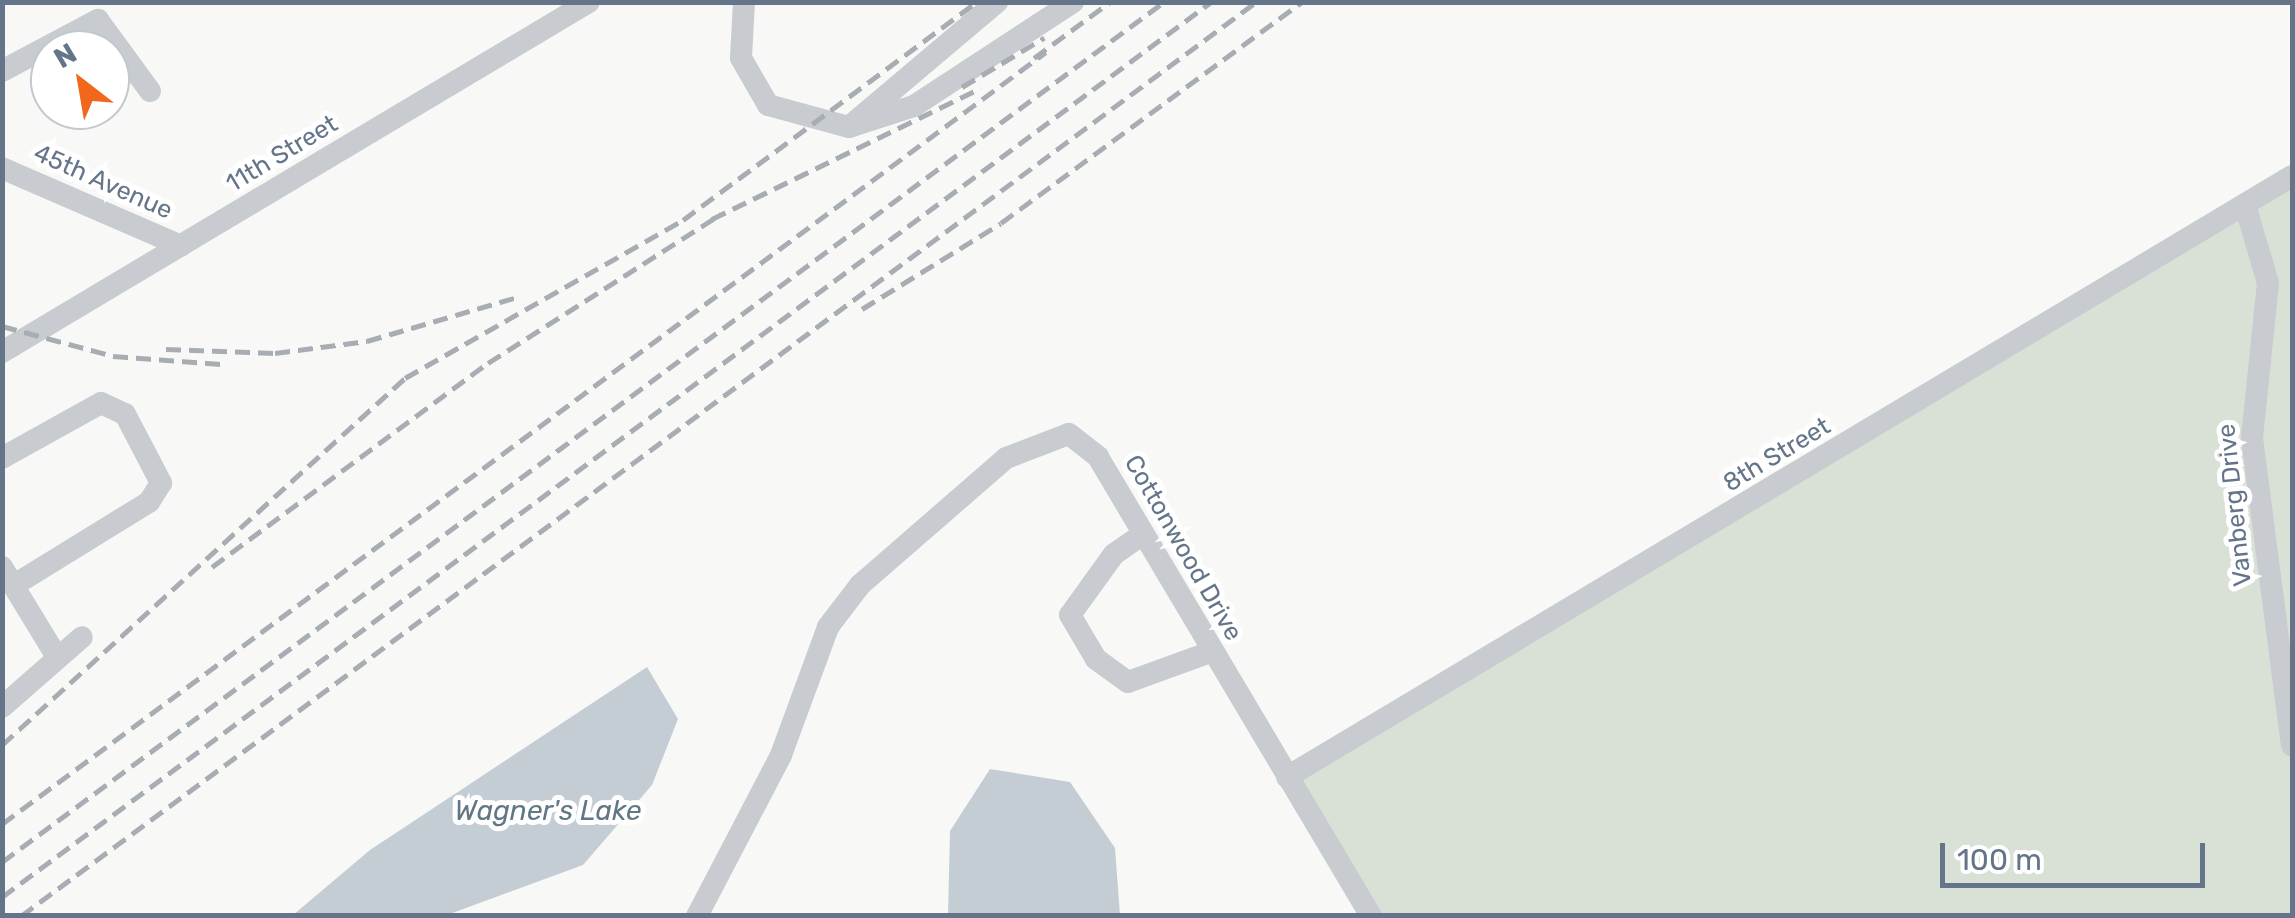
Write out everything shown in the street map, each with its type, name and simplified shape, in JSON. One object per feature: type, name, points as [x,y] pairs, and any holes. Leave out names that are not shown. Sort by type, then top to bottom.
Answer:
[{"type":"street","name":"11th Street","points":[[2,352],[589,2]]},
{"type":"street","points":[[744,2],[741,58],[768,105],[849,127],[914,106],[1072,2]]},
{"type":"street","points":[[849,127],[997,2]]},
{"type":"street","points":[[2,71],[98,20],[150,91]]},
{"type":"street","name":"45th Avenue","points":[[2,168],[181,246]]},
{"type":"street","name":"8th Street","points":[[1287,777],[2292,176]]},
{"type":"street","name":"Vanberg Drive","points":[[2244,206],[2268,283],[2252,438],[2292,745]]},
{"type":"street","points":[[2,458],[102,403],[125,414],[161,483],[148,502],[8,576],[57,656]]},
{"type":"street","name":"Cottonwood Drive","points":[[697,916],[781,755],[828,627],[939,513],[1006,458],[1069,434],[1098,457],[1370,916]]},
{"type":"street","points":[[1144,534],[1101,568],[1070,615],[1096,659],[1128,682],[1212,651]]},
{"type":"street","points":[[2,707],[82,637]]},
{"type":"shaded area","points":[[2292,176],[2292,915],[1371,915],[1287,777]]},
{"type":"water","name":"Wagner's Lake","points":[[647,667],[678,719],[652,785],[583,865],[447,915],[293,915],[370,850]]},
{"type":"water","points":[[990,769],[1070,782],[1115,848],[1120,915],[948,915],[950,831]]},
{"type":"railway","points":[[2,745],[405,378],[683,220],[977,2]]},
{"type":"railway","points":[[1034,58],[1110,2]]},
{"type":"railway","points":[[2,862],[1164,2]]},
{"type":"railway","points":[[2,897],[1211,2]]},
{"type":"railway","points":[[21,916],[1256,2]]},
{"type":"railway","points":[[862,309],[1001,223],[1302,2]]},
{"type":"railway","points":[[962,87],[1044,38]]},
{"type":"railway","points":[[2,824],[1046,52]]},
{"type":"railway","points":[[712,219],[981,88]]},
{"type":"railway","points":[[212,567],[488,363],[721,214]]},
{"type":"railway","points":[[166,349],[275,353],[367,341],[521,296]]},
{"type":"railway","points":[[2,326],[113,356],[221,364]]}]
